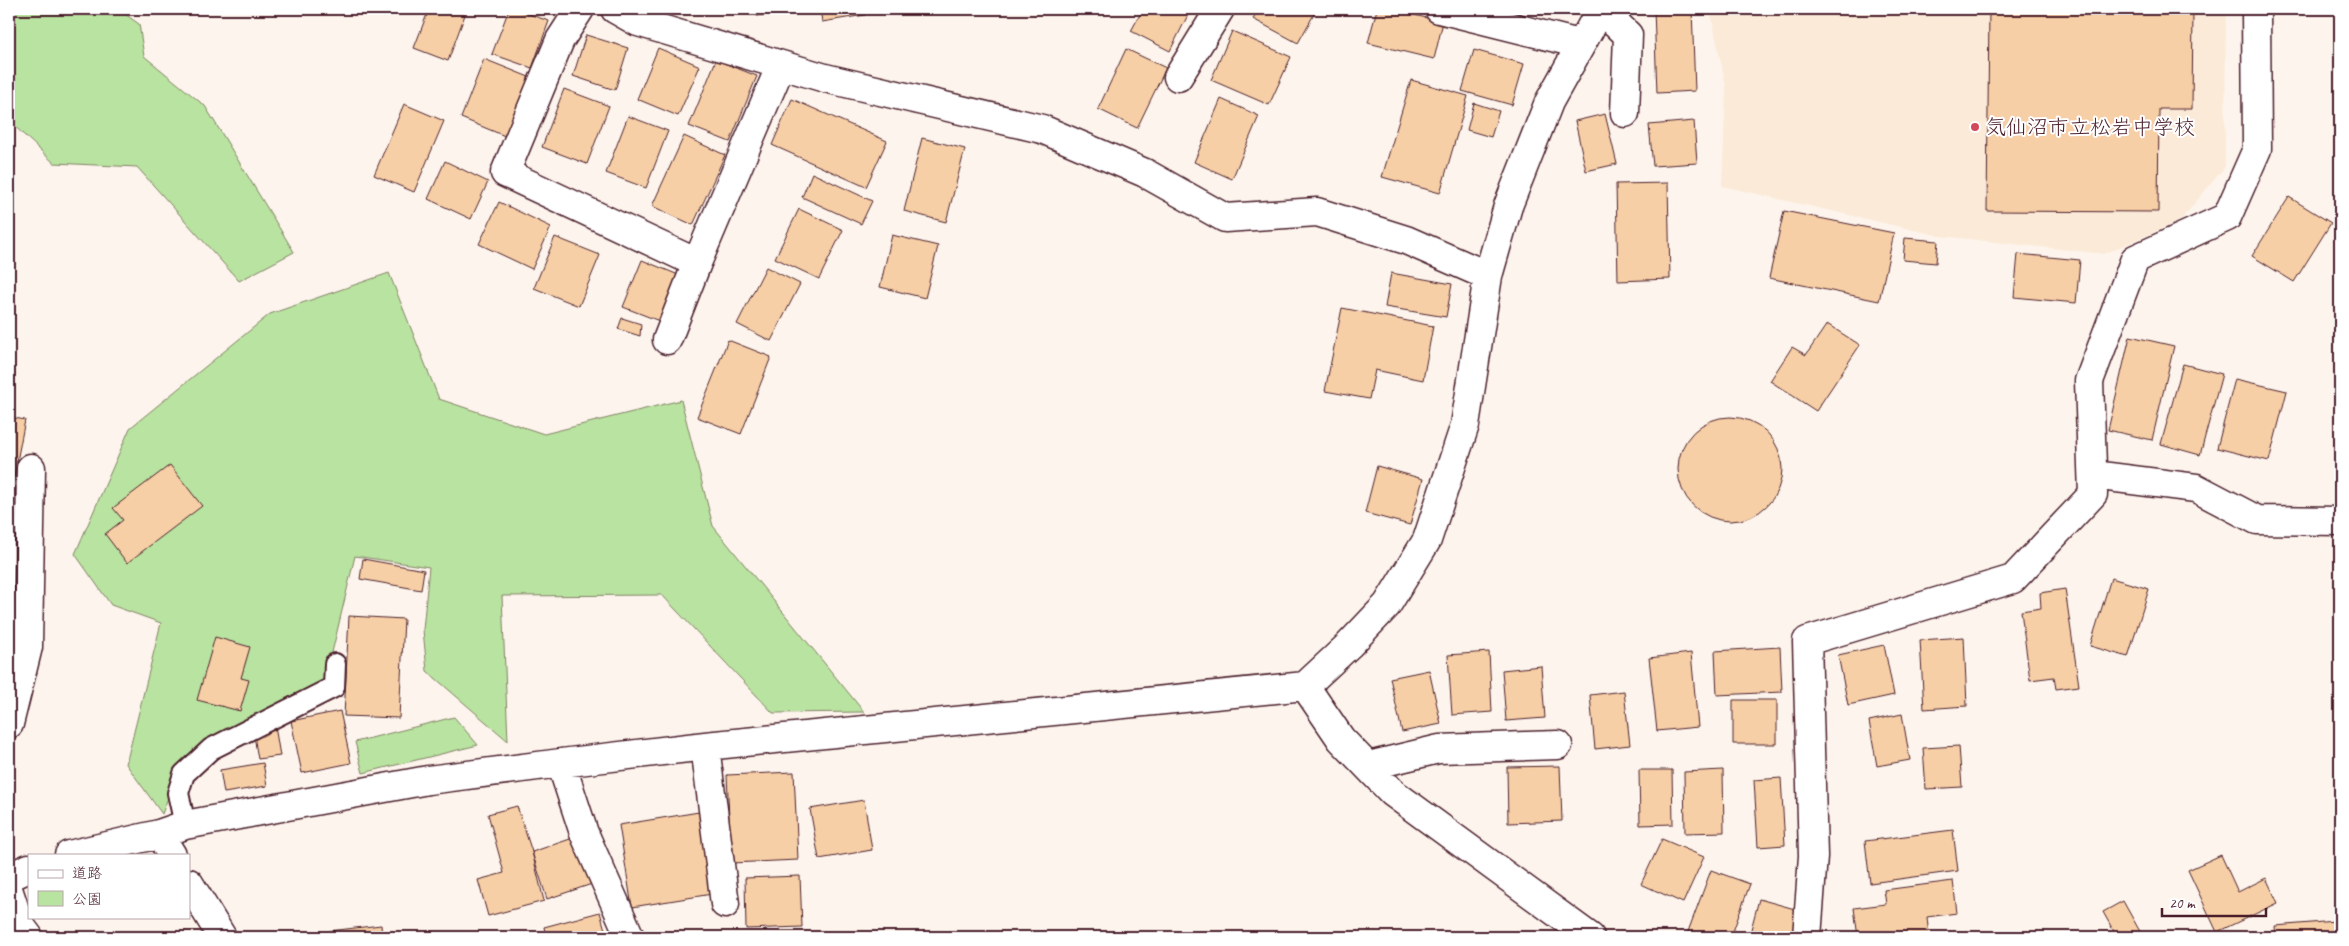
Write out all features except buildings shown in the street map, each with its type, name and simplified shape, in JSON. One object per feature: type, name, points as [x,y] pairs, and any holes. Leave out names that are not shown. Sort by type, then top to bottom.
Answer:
[{"type":"street","points":[[580,9],[560,40],[505,173],[697,263]]},
{"type":"street","points":[[615,9],[638,22],[825,78],[1042,129],[1145,173],[1226,218],[1317,212],[1406,240],[1488,276]]},
{"type":"street","points":[[1178,77],[1220,9]]},
{"type":"street","points":[[1439,9],[1580,44]]},
{"type":"street","points":[[78,854],[165,844],[185,825],[428,780],[706,746],[1305,686],[1349,645],[1387,605],[1427,540],[1465,424],[1488,276],[1508,206],[1546,111],[1580,44],[1601,9],[1628,35],[1625,113]]},
{"type":"street","points":[[1807,937],[1813,856],[1807,641],[2013,579],[2093,494],[2089,380],[2135,259],[2227,217],[2258,149],[2256,9]]},
{"type":"street","points":[[667,340],[697,263],[782,65]]},
{"type":"street","points":[[9,724],[28,647],[31,468]]},
{"type":"street","points":[[2093,475],[2196,488],[2256,520],[2340,521]]},
{"type":"street","points":[[1305,686],[1341,739],[1393,793],[1590,937]]},
{"type":"street","points":[[1368,766],[1439,749],[1558,745]]},
{"type":"street","points":[[706,746],[725,904]]},
{"type":"street","points":[[561,763],[584,834],[630,937]]},
{"type":"street","points":[[9,877],[28,868]]},
{"type":"street","points":[[190,885],[222,937]]},
{"type":"street","points":[[9,892],[20,925],[30,937]]},
{"type":"lane","points":[[185,825],[178,793],[184,774],[211,748],[334,687],[335,664]]},
{"type":"shaded area","name":"気仙沼市立松岩中学校","points":[[1704,9],[2226,9],[2225,167],[2180,221],[2104,254],[1940,236],[1722,186],[1726,87],[1711,15]]},
{"type":"green space","points":[[9,9],[118,9],[139,24],[144,56],[205,106],[294,252],[239,281],[137,167],[54,163],[9,121]]},
{"type":"green space","points":[[389,273],[439,399],[544,434],[681,400],[713,526],[864,712],[773,713],[662,595],[502,596],[508,741],[427,671],[423,630],[429,567],[355,556],[325,682],[177,773],[162,814],[126,764],[161,623],[111,605],[75,554],[130,428],[270,314]]},
{"type":"green space","points":[[454,717],[478,745],[363,773],[355,742]]},
{"type":"place","name":"気仙沼市立松岩中学校","points":[[1975,127]]}]
